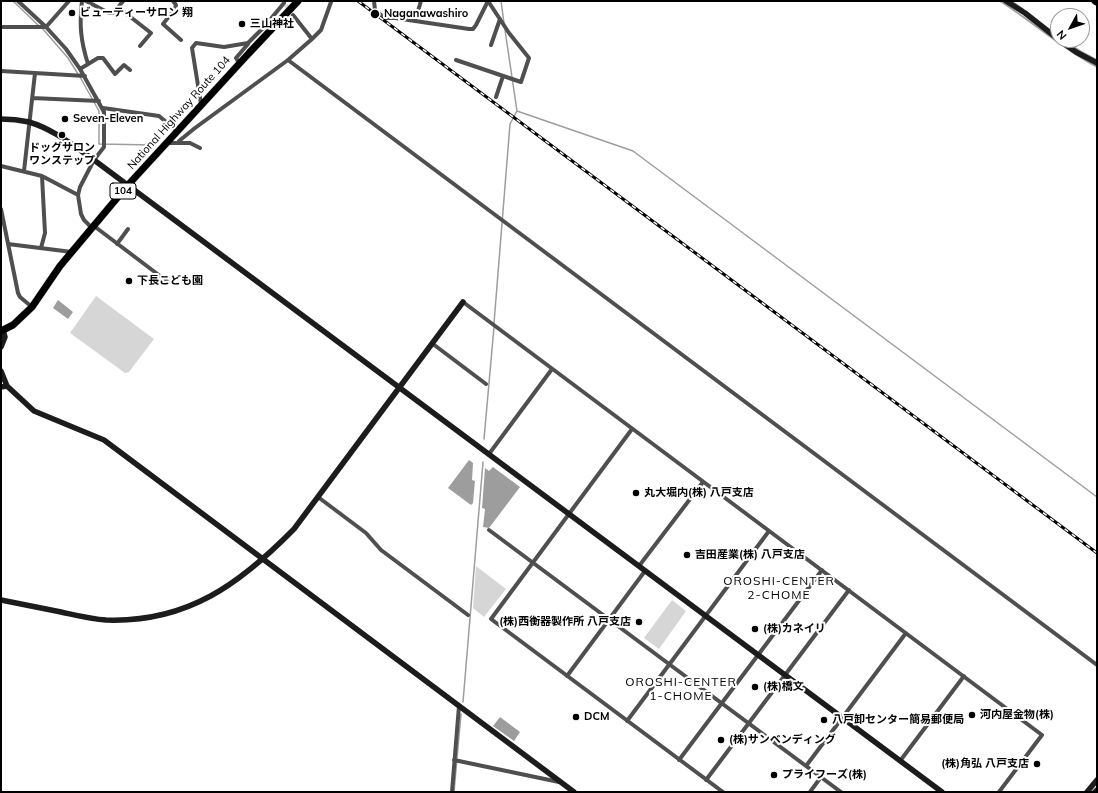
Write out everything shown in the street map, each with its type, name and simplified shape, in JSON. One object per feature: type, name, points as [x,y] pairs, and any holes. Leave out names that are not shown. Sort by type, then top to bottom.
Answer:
[{"type":"highway","name":"National Highway Route 104","points":[[2,331],[13,325],[32,307],[60,266],[128,185],[201,104],[298,1]]},
{"type":"street","points":[[1,27],[46,27],[69,1]]},
{"type":"street","points":[[82,1],[80,20],[81,39],[88,64]]},
{"type":"street","points":[[86,1],[114,14],[123,1]]},
{"type":"street","points":[[173,1],[176,5],[175,9],[163,24],[181,40]]},
{"type":"street","points":[[374,1],[375,10],[383,17],[460,29],[473,29],[488,1],[529,58],[521,82],[456,60]]},
{"type":"street","points":[[415,21],[421,1]]},
{"type":"street","points":[[1006,1],[1025,13],[1050,33]]},
{"type":"street","points":[[20,2],[66,49],[80,69],[103,108],[104,146],[94,160],[80,187],[78,195],[81,214],[84,220],[168,282]]},
{"type":"street","points":[[180,142],[179,141],[195,128],[288,60],[322,30],[331,2]]},
{"type":"street","points":[[239,64],[236,58],[284,3]]},
{"type":"street","points":[[119,8],[151,33],[140,46]]},
{"type":"street","points":[[293,15],[312,39]]},
{"type":"street","points":[[491,45],[500,19]]},
{"type":"street","points":[[201,104],[192,48],[196,43],[224,47],[248,43]]},
{"type":"street","points":[[1070,48],[1097,63]]},
{"type":"street","points":[[80,69],[98,58],[103,58],[115,74],[124,65],[130,70]]},
{"type":"street","points":[[288,60],[1097,664]]},
{"type":"street","points":[[1,71],[84,76]]},
{"type":"street","points":[[24,171],[35,73]]},
{"type":"street","points":[[496,97],[503,76]]},
{"type":"street","points":[[32,98],[99,101]]},
{"type":"street","points":[[103,108],[159,116],[177,131]]},
{"type":"street","points":[[1,119],[29,122],[62,138],[94,160],[942,792]]},
{"type":"street","points":[[187,120],[195,128]]},
{"type":"street","points":[[166,143],[190,143],[200,148]]},
{"type":"street","points":[[1,166],[42,176],[78,195]]},
{"type":"street","points":[[41,248],[45,233],[42,176]]},
{"type":"street","points":[[1,209],[18,293],[20,297],[32,307]]},
{"type":"street","points":[[117,244],[128,229]]},
{"type":"street","points":[[8,244],[72,252]]},
{"type":"street","points":[[1,600],[83,617],[105,620],[145,618],[186,607],[209,597],[242,576],[294,529],[463,302],[1042,735],[999,792]]},
{"type":"street","points":[[1,347],[5,337],[2,331]]},
{"type":"street","points":[[433,344],[486,384]]},
{"type":"street","points":[[489,454],[552,369]]},
{"type":"street","points":[[1,370],[8,386],[34,411],[104,440],[574,792]]},
{"type":"street","points":[[1,387],[8,386]]},
{"type":"street","points":[[632,429],[491,620],[723,792]]},
{"type":"street","points":[[639,566],[703,482]]},
{"type":"street","points":[[318,497],[366,533],[381,550],[468,615]]},
{"type":"street","points":[[489,530],[841,792]]},
{"type":"street","points":[[627,721],[769,531]]},
{"type":"street","points":[[679,760],[757,654],[822,570]]},
{"type":"street","points":[[567,676],[645,571]]},
{"type":"street","points":[[706,780],[849,590]]},
{"type":"street","points":[[806,766],[906,633]]},
{"type":"street","points":[[900,760],[964,676]]},
{"type":"street","points":[[452,792],[459,706]]},
{"type":"street","points":[[454,760],[561,782]]},
{"type":"street","points":[[810,792],[821,777]]},
{"type":"street","points":[[1087,792],[1097,780]]},
{"type":"shaded area","points":[[96,296],[154,339],[129,372],[125,373],[70,333]]},
{"type":"shaded area","points":[[58,300],[73,312],[68,319],[53,308]]},
{"type":"shaded area","points":[[469,460],[473,463],[472,480],[475,481],[473,503],[471,505],[448,488]]},
{"type":"shaded area","points":[[493,467],[520,487],[489,528],[483,527],[485,509],[482,508],[485,468],[489,471]]},
{"type":"shaded area","points":[[476,566],[506,589],[484,617],[473,608]]},
{"type":"shaded area","points":[[672,600],[686,611],[659,649],[644,638]]},
{"type":"shaded area","points":[[500,717],[520,732],[514,741],[493,726]]},
{"type":"waterway","points":[[13,1],[39,26]]},
{"type":"waterway","points":[[501,1],[504,23]]},
{"type":"waterway","points":[[1000,1],[1060,44],[1097,67]]},
{"type":"waterway","points":[[1012,1],[1023,9]]},
{"type":"waterway","points":[[42,28],[68,58],[78,74]]},
{"type":"waterway","points":[[494,323],[510,124],[517,111],[505,30]]},
{"type":"waterway","points":[[1076,48],[1097,60]]},
{"type":"waterway","points":[[80,77],[99,111],[99,144],[155,145]]},
{"type":"waterway","points":[[517,111],[633,151],[1097,497]]},
{"type":"waterway","points":[[484,439],[494,327]]},
{"type":"waterway","points":[[463,702],[483,462]]},
{"type":"waterway","points":[[454,792],[461,714]]},
{"type":"tunnel","points":[[286,5],[293,15]]},
{"type":"railway","points":[[358,1],[1097,553]]},
{"type":"place","name":"ビューティーサロン 翔","points":[[72,13]]},
{"type":"place","name":"Naganawashiro","points":[[375,14]]},
{"type":"place","name":"三山神社","points":[[242,24]]},
{"type":"place","name":"Seven-Eleven","points":[[65,119]]},
{"type":"place","name":"ドッグサロン ワンステップ","points":[[62,135]]},
{"type":"place","name":"下長こども園","points":[[129,281]]},
{"type":"place","name":"丸大堀内(株) 八戸支店","points":[[636,493]]},
{"type":"place","name":"吉田産業(株) 八戸支店","points":[[687,555]]},
{"type":"place","name":"(株)西衡器製作所 八戸支店","points":[[639,622]]},
{"type":"place","name":"(株)カネイリ","points":[[755,629]]},
{"type":"place","name":"(株)橋文","points":[[755,687]]},
{"type":"place","name":"河内屋金物(株)","points":[[972,715]]},
{"type":"place","name":"DCM","points":[[576,717]]},
{"type":"place","name":"八戸卸センター簡易郵便局","points":[[824,720]]},
{"type":"place","name":"(株)サンベンディング","points":[[721,740]]},
{"type":"place","name":"(株)角弘 八戸支店","points":[[1037,764]]},
{"type":"place","name":"プライフーズ(株)","points":[[774,775]]},
{"type":"district","name":"OROSHI-CENTER 2-CHOME","points":[[779,588]]},
{"type":"district","name":"OROSHI-CENTER 1-CHOME","points":[[681,689]]}]
